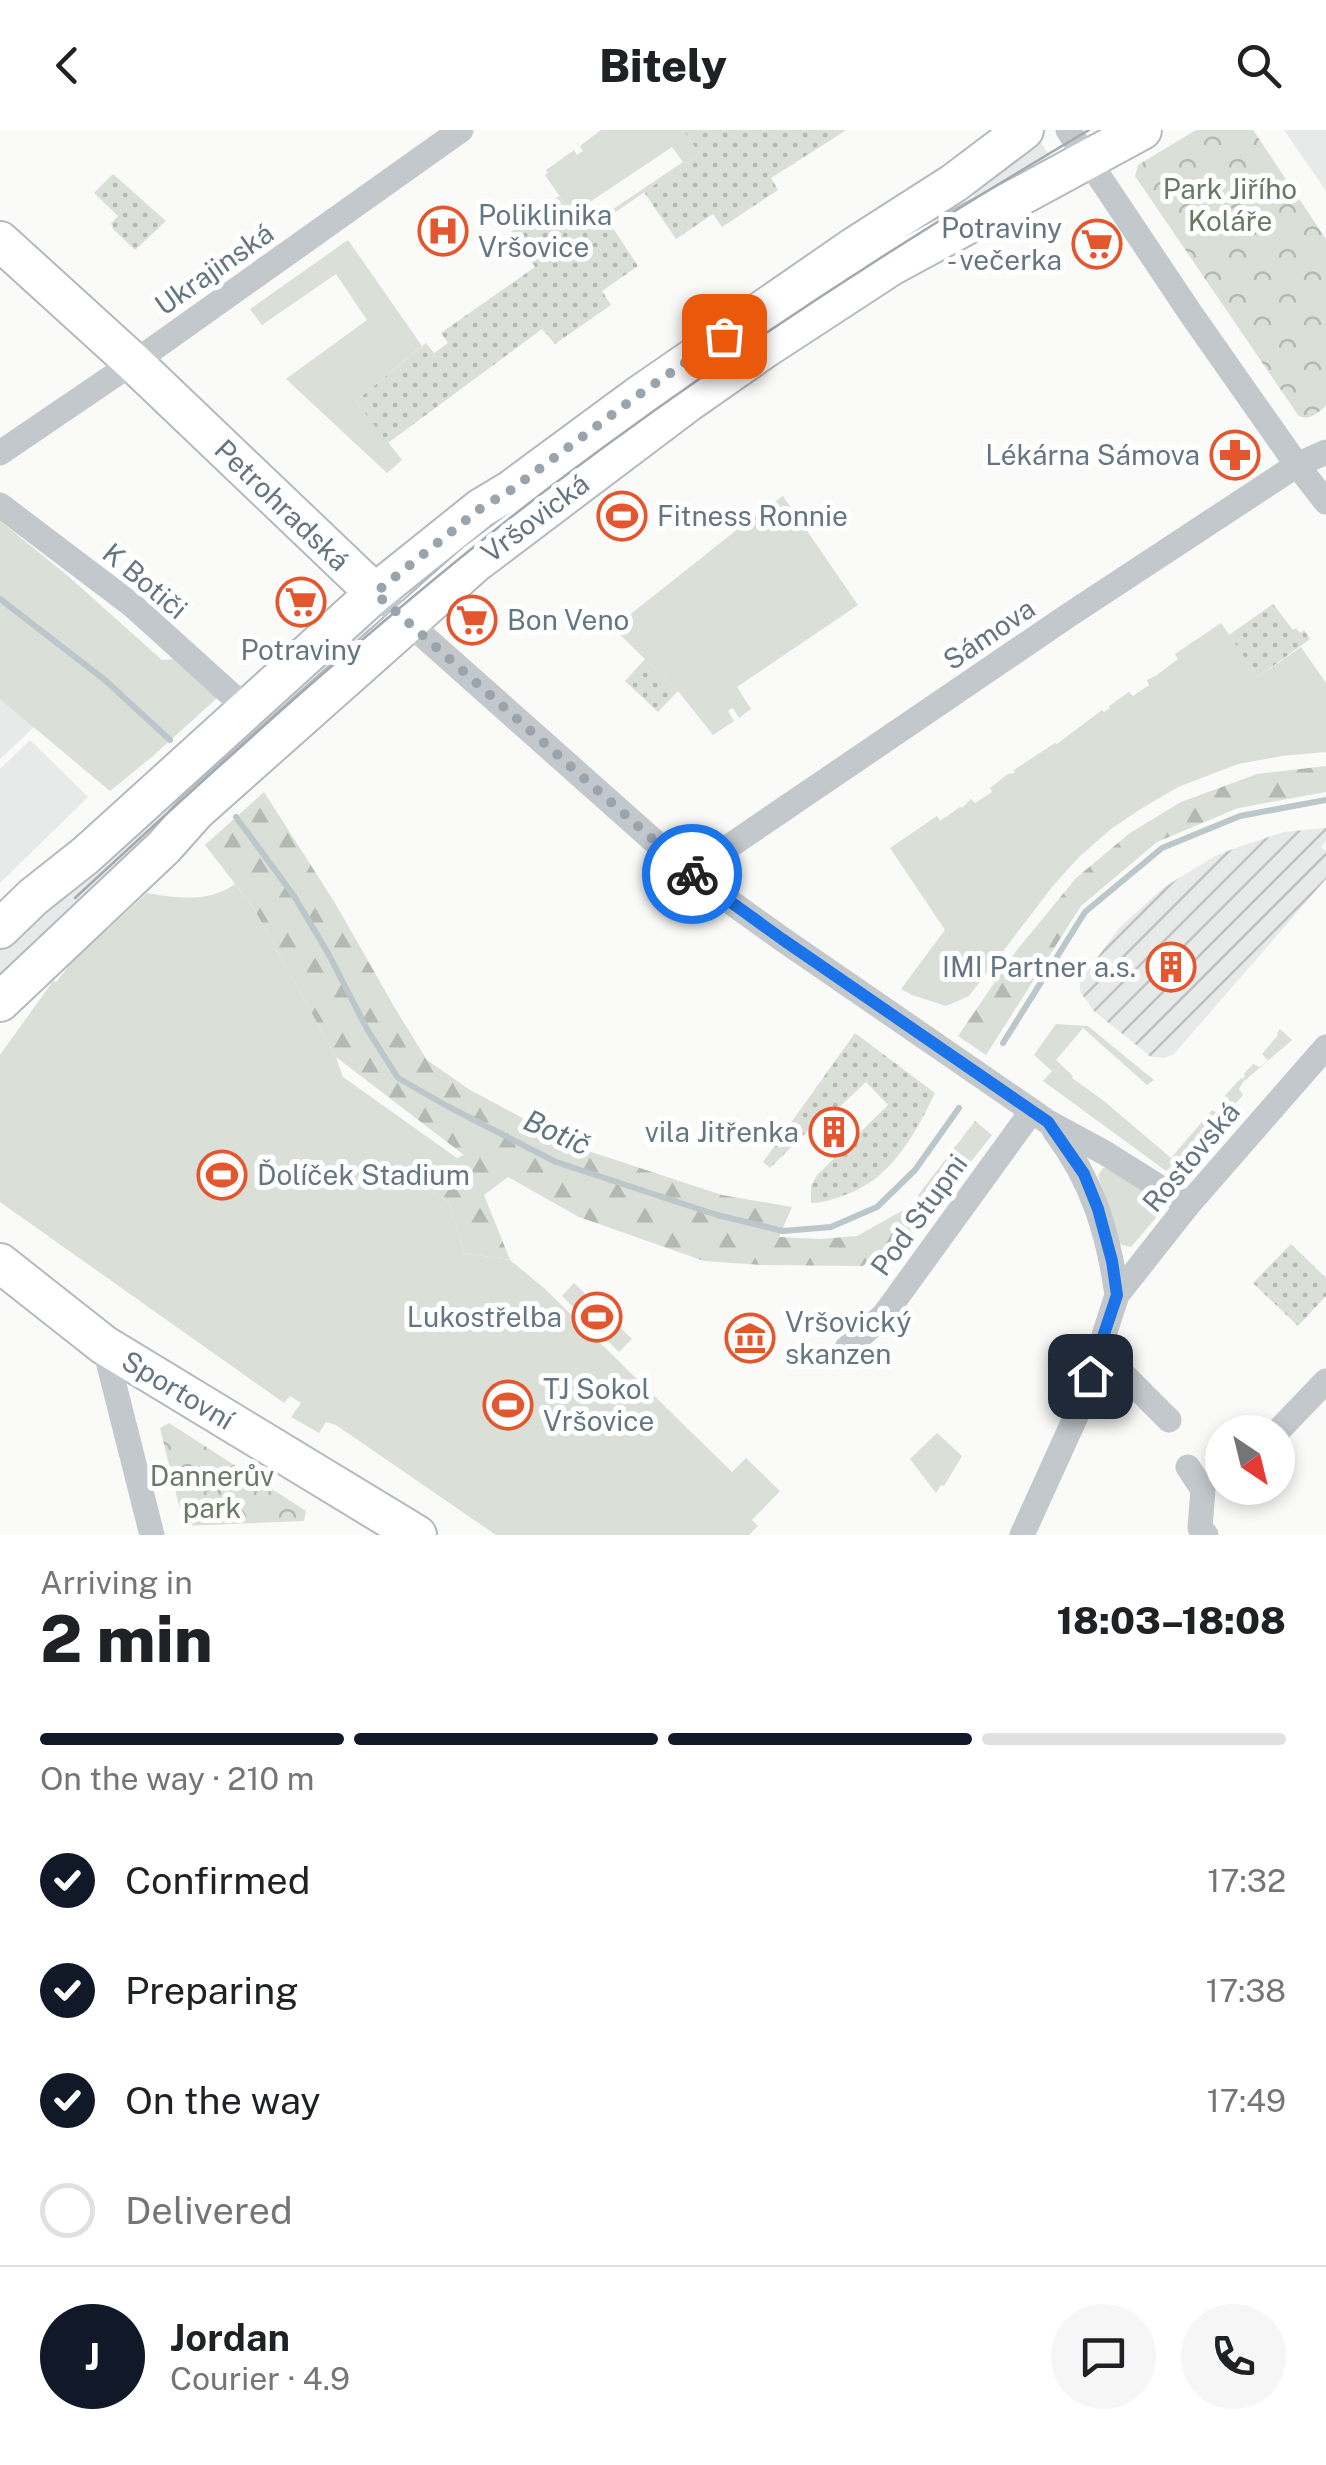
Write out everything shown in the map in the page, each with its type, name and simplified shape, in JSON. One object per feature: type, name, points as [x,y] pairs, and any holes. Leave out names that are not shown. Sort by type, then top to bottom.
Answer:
[{"type":"main road","name":"Vršovická","points":[[0,1002],[164,847],[196,811],[513,532],[764,349],[954,184],[1024,130]]},
{"type":"main road","name":"Vršovická","points":[[0,929],[375,593],[481,508],[637,396],[863,262],[1077,145],[1142,130]]},
{"type":"main road","name":"Petrohradská","points":[[0,241],[375,593]]},
{"type":"main road","name":"Sportovní","points":[[0,1263],[104,1345],[417,1535]]},
{"type":"street","name":"Ukrajinská","points":[[0,453],[461,130]]},
{"type":"street","points":[[1077,145],[1191,314],[1326,502]]},
{"type":"street","name":"Sámova","points":[[690,873],[1069,615],[1297,465],[1326,452]]},
{"type":"street","name":"K Botiči","points":[[0,505],[132,604],[247,710]]},
{"type":"street","name":"Petrohradská","points":[[375,593],[690,873],[1031,1110],[1188,1205]]},
{"type":"street","name":"Rostovská","points":[[1022,1535],[1082,1403],[1117,1295],[1188,1205],[1326,1047]]},
{"type":"street","name":"Petrohradská","points":[[1031,1110],[1084,1174],[1108,1243],[1117,1295]]},
{"type":"street","name":"Pod Stupni","points":[[847,1348],[884,1315],[1031,1110]]},
{"type":"street","points":[[104,1345],[152,1535]]},
{"type":"street","points":[[1098,1349],[1168,1420]]},
{"type":"street","points":[[1293,1415],[1326,1381]]},
{"type":"street","points":[[1188,1467],[1203,1490],[1203,1523]]},
{"type":"shaded area","points":[[1284,130],[1326,130],[1326,191],[1313,172]]},
{"type":"shaded area","points":[[1039,139],[1052,160],[978,202],[968,185]]},
{"type":"shaded area","points":[[352,626],[369,628],[376,637],[0,977],[0,945]]},
{"type":"shaded area","points":[[0,699],[35,726],[0,759]]},
{"type":"shaded area","points":[[30,740],[88,797],[0,883],[0,769]]},
{"type":"shaded area","points":[[1326,828],[1326,841],[1321,847],[1326,851],[1326,879],[1174,1054],[1151,1057],[1094,1011],[1080,992],[1080,981],[1119,928],[1163,888],[1215,856],[1238,847],[1284,832]]},
{"type":"green space","points":[[601,130],[683,130],[700,154],[585,233],[545,175],[546,170],[574,150],[577,155],[583,151],[580,146]],"holes":[[[672,147],[683,162],[585,228],[575,212]]]},
{"type":"green space","points":[[683,130],[845,131],[771,178],[778,190],[722,227],[713,214],[676,239],[644,192],[700,154]]},
{"type":"green space","name":"Park Jiřího Koláře","points":[[1196,130],[1253,130],[1326,239],[1326,406],[1313,416],[1298,415],[1135,176],[1138,165]]},
{"type":"green space","points":[[113,174],[166,221],[135,250],[112,228],[118,216],[94,193]]},
{"type":"green space","points":[[559,196],[585,232],[606,218],[638,266],[602,291],[611,305],[555,344],[542,329],[388,443],[356,401],[426,343],[434,353],[448,343],[441,333],[535,267],[511,232]]},
{"type":"green space","points":[[348,240],[422,346],[356,401],[402,460],[387,473],[286,379],[367,320],[336,274],[262,325],[250,309]]},
{"type":"green space","points":[[783,496],[858,605],[737,687],[751,709],[739,718],[733,708],[728,711],[734,721],[713,735],[678,691],[613,628]]},
{"type":"green space","points":[[0,521],[162,660],[177,659],[217,698],[110,791],[0,699]]},
{"type":"green space","points":[[1273,604],[1293,630],[1304,630],[1310,639],[1258,677],[1229,635]]},
{"type":"green space","points":[[1221,623],[1258,677],[1301,647],[1326,683],[1326,752],[1238,764],[1178,787],[1111,829],[1080,856],[969,996],[946,1006],[901,989],[945,930],[890,848],[937,816],[940,821],[971,799],[975,803],[992,792],[990,788],[1008,774],[1015,773],[1014,770],[1129,692],[1133,696],[1149,685],[1147,680],[1178,659],[1175,654]]},
{"type":"green space","points":[[645,659],[678,691],[658,712],[625,681]]},
{"type":"green space","points":[[1326,766],[1326,792],[1238,808],[1157,842],[1081,906],[986,1055],[958,1036],[1017,950],[1076,878],[1130,833],[1181,802],[1257,774]]},
{"type":"green space","points":[[264,792],[427,1060],[470,1090],[579,1148],[722,1195],[792,1207],[779,1237],[820,1239],[857,1236],[909,1207],[975,1121],[992,1135],[913,1235],[862,1266],[704,1261],[579,1217],[508,1177],[484,1195],[510,1260],[464,1253],[449,1202],[432,1192],[457,1158],[464,1155],[336,1057],[253,907],[205,845]]},
{"type":"green space","name":"Ďolíček Stadium","points":[[235,884],[253,907],[336,1057],[343,1077],[457,1158],[432,1192],[449,1202],[464,1253],[510,1260],[544,1288],[732,1472],[746,1458],[780,1491],[752,1520],[758,1526],[749,1535],[496,1535],[336,1425],[326,1422],[319,1433],[291,1417],[301,1403],[290,1396],[284,1403],[0,1202],[0,1055],[53,981],[147,893],[204,897]]},
{"type":"green space","points":[[1056,1024],[1088,1026],[1154,1080],[1147,1085],[1083,1028],[1056,1060],[1072,1078],[1171,1158],[1212,1110],[1219,1114],[1227,1106],[1221,1100],[1253,1064],[1260,1067],[1268,1060],[1262,1054],[1280,1029],[1292,1040],[1243,1082],[1239,1089],[1243,1095],[1173,1176],[1043,1081],[1052,1071],[1034,1055]]},
{"type":"green space","points":[[855,1033],[935,1093],[909,1141],[874,1180],[830,1200],[811,1203],[811,1186],[817,1175],[888,1105],[866,1082],[832,1114],[828,1111],[770,1168],[763,1162]]},
{"type":"green space","points":[[1103,1168],[1109,1168],[1160,1203],[1160,1213],[1131,1247],[1118,1241],[1098,1175]]},
{"type":"green space","points":[[1291,1244],[1326,1278],[1326,1296],[1298,1326],[1253,1283]]},
{"type":"green space","name":"Lukostřelba","points":[[574,1283],[632,1339],[619,1352],[562,1296]]},
{"type":"green space","name":"Dannerův park","points":[[169,1423],[306,1511],[304,1521],[184,1526],[160,1428]]},
{"type":"green space","points":[[937,1433],[962,1456],[936,1493],[910,1459]]},
{"type":"waterway","name":"Botič","points":[[0,599],[105,680],[170,740]]},
{"type":"waterway","name":"Botič","points":[[1003,1043],[1085,912],[1162,848],[1240,816],[1326,800]]},
{"type":"waterway","name":"Botič","points":[[236,817],[294,896],[398,1078],[556,1162],[717,1215],[783,1231],[831,1227],[877,1207],[915,1170],[959,1108]]},
{"type":"tram line","points":[[75,898],[369,634],[554,484],[816,300],[1089,130]]},
{"type":"way so far","points":[[692,874],[375,593],[481,508],[724,336]]},
{"type":"place","name":"Poliklinika Vršovice","points":[[443,231]]},
{"type":"place","name":"Potraviny - večerka","points":[[1097,244]]},
{"type":"place","name":"Lékárna Sámova","points":[[1235,455]]},
{"type":"place","name":"Fitness Ronnie","points":[[622,516]]},
{"type":"place","name":"Potraviny","points":[[301,602]]},
{"type":"place","name":"Bon Veno","points":[[472,620]]},
{"type":"place","name":"IMI Partner a.s.","points":[[1171,967]]},
{"type":"place","name":"vila Jitřenka","points":[[834,1132]]},
{"type":"place","name":"Ďolíček Stadium","points":[[222,1175]]},
{"type":"place","name":"Lukostřelba","points":[[597,1317]]},
{"type":"place","name":"Vršovický skanzen","points":[[750,1338]]},
{"type":"place","name":"TJ Sokol Vršovice","points":[[508,1405]]},
{"type":"route","points":[[692,874],[1048,1122],[1084,1174],[1112,1261],[1117,1295],[1090,1376]]}]
